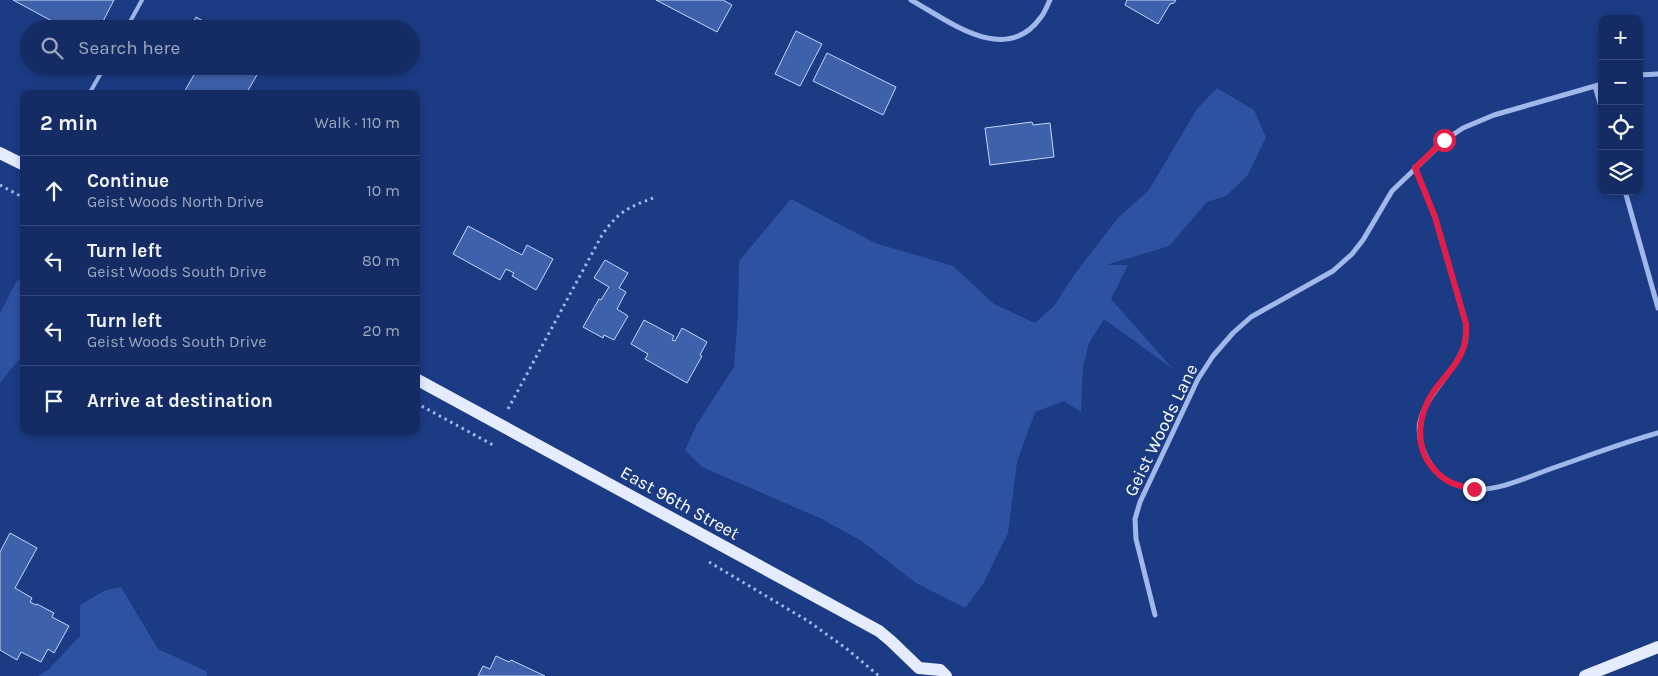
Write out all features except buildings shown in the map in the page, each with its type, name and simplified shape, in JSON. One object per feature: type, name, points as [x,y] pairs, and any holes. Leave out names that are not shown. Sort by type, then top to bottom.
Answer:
[{"type":"main road","points":[[0,152],[20,164]]},
{"type":"main road","name":"East 96th Street","points":[[420,382],[879,631],[891,641],[919,672],[940,670],[946,676]]},
{"type":"main road","points":[[1585,676],[1658,647]]},
{"type":"street","points":[[911,0],[971,33],[985,39],[997,40],[1015,37],[1027,31],[1041,17],[1050,0]]},
{"type":"street","points":[[1643,75],[1658,74]]},
{"type":"street","name":"Geist Woods Lane","points":[[1155,615],[1136,538],[1135,519],[1140,502],[1198,379],[1213,356],[1233,333],[1251,318],[1333,271],[1352,254],[1392,191],[1444,140],[1462,128],[1494,115],[1598,85]]},
{"type":"street","points":[[1595,86],[1601,105]]},
{"type":"street","points":[[1415,168],[1435,217],[1466,324],[1466,340],[1461,353],[1431,395],[1420,422],[1420,438],[1426,457],[1438,474],[1455,485],[1474,489],[1491,488],[1523,479],[1631,440],[1658,433]]},
{"type":"street","points":[[1626,195],[1658,308]]},
{"type":"lane","points":[[131,20],[142,0]]},
{"type":"lane","points":[[91,90],[100,75]]},
{"type":"path","points":[[0,185],[20,196]]},
{"type":"path","points":[[499,425],[602,235],[613,220],[628,208],[653,198]]},
{"type":"path","points":[[420,405],[497,447]]},
{"type":"path","points":[[706,560],[808,621],[847,649],[879,676]]},
{"type":"shaded area","points":[[1217,88],[1254,110],[1266,137],[1248,175],[1226,196],[1207,202],[1169,246],[1106,265],[1128,265],[1111,299],[1173,369],[1104,319],[1089,343],[1083,367],[1081,412],[1064,401],[1035,412],[1017,462],[1008,533],[983,584],[965,608],[916,583],[863,542],[822,519],[702,467],[685,450],[697,424],[734,367],[739,261],[791,199],[875,243],[953,266],[994,304],[1035,323],[1054,306],[1074,275],[1118,218],[1149,190],[1197,109]]},
{"type":"shaded area","points":[[20,279],[20,358],[0,383],[0,313],[16,282]]},
{"type":"shaded area","points":[[121,587],[158,649],[206,671],[207,676],[38,676],[48,670],[80,636],[80,605],[106,590]]},
{"type":"route","points":[[1444,140],[1415,168],[1435,217],[1466,324],[1466,340],[1452,368],[1431,395],[1420,422],[1420,438],[1426,457],[1438,474],[1455,485],[1474,489]]}]
